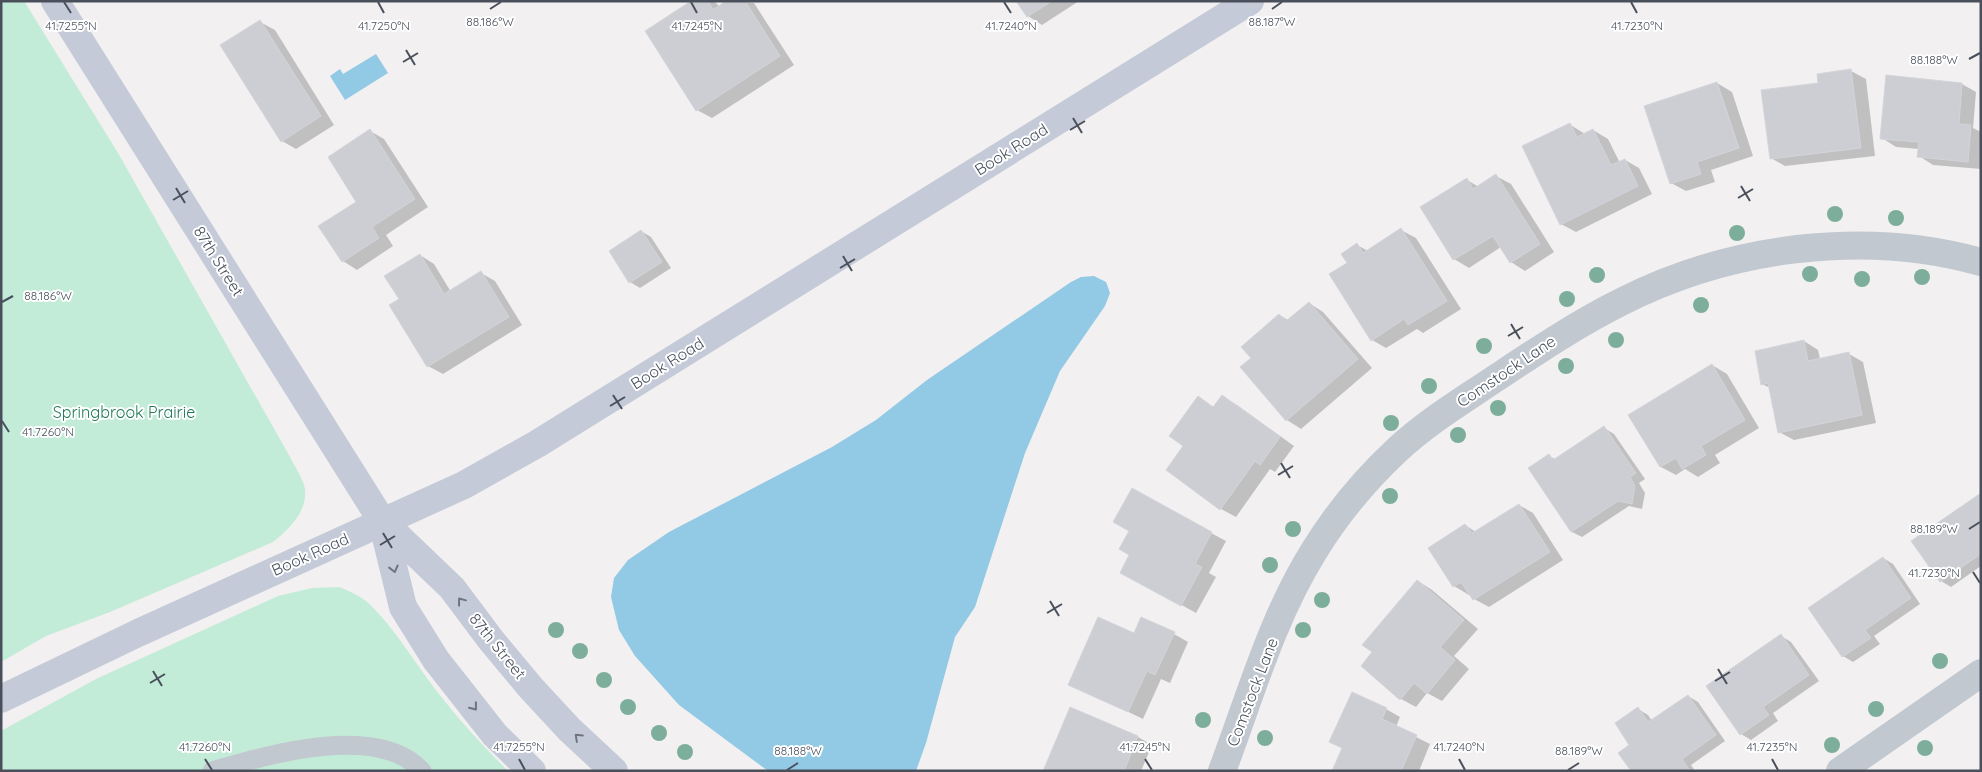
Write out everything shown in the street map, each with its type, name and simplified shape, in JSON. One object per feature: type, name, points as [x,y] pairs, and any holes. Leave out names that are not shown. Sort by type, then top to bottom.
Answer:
[{"type":"street","name":"87th Street","points":[[55,1],[382,521],[452,588],[491,640],[531,688],[569,729],[614,771]]},
{"type":"street","name":"Book Road","points":[[1,700],[138,633],[464,485],[537,444],[1234,5]]},
{"type":"street","name":"Comstock Lane","points":[[1222,771],[1286,603],[1314,551],[1340,513],[1398,449],[1434,420],[1529,356],[1559,336],[1623,301],[1685,275],[1732,262],[1798,248],[1847,246],[1904,248],[1952,254],[1981,262]]},
{"type":"street","name":"87th Street","points":[[382,521],[403,607],[436,660],[495,734],[532,771]]},
{"type":"street","points":[[1840,771],[1981,673]]},
{"type":"lane","points":[[212,771],[244,761],[347,744],[389,749],[416,765],[422,771]]},
{"type":"green space","name":"Springbrook Prairie","points":[[1,1],[24,1],[118,153],[290,457],[305,487],[305,498],[300,513],[291,526],[273,542],[110,612],[46,636],[1,662]]},
{"type":"green space","points":[[339,587],[363,599],[376,610],[447,704],[472,734],[508,771],[1,771],[1,731],[96,679],[278,596],[312,588]]},
{"type":"water","points":[[376,54],[388,73],[345,100],[330,76],[340,69],[343,74]]},
{"type":"water","points":[[1094,276],[1106,282],[1110,293],[1105,306],[1060,371],[1025,453],[975,607],[955,637],[926,743],[916,771],[768,771],[679,705],[635,656],[619,630],[611,597],[614,578],[628,560],[669,532],[832,447],[876,420],[927,380],[1071,282],[1081,277]]},
{"type":"building","points":[[691,1],[708,1],[713,10],[726,1],[745,1],[780,56],[696,111],[645,31]]},
{"type":"building","points":[[1016,1],[1052,1],[1027,17]]},
{"type":"building","points":[[260,20],[321,116],[281,142],[220,45]]},
{"type":"building","points":[[1851,69],[1861,148],[1770,159],[1761,90],[1818,83],[1817,74]]},
{"type":"building","points":[[1886,75],[1962,83],[1959,124],[1971,125],[1968,162],[1917,157],[1919,142],[1880,139]]},
{"type":"building","points":[[1717,82],[1739,148],[1697,162],[1701,174],[1670,184],[1644,106]]},
{"type":"building","points":[[1570,123],[1577,137],[1593,129],[1611,165],[1625,159],[1638,186],[1560,225],[1522,146]]},
{"type":"building","points":[[370,129],[415,199],[372,227],[379,238],[342,262],[318,226],[356,202],[328,157]]},
{"type":"building","points":[[1496,174],[1540,244],[1510,263],[1493,236],[1453,260],[1420,207],[1467,178],[1473,189]]},
{"type":"building","points":[[1401,228],[1447,301],[1408,325],[1404,319],[1371,341],[1329,274],[1347,263],[1341,254],[1357,243],[1363,253]]},
{"type":"building","points":[[641,230],[662,262],[629,283],[609,251]]},
{"type":"building","points":[[420,254],[444,294],[481,271],[509,317],[427,367],[389,305],[399,299],[384,276]]},
{"type":"building","points":[[1309,302],[1358,359],[1286,421],[1240,367],[1251,358],[1241,347],[1279,314],[1286,321]]},
{"type":"building","points":[[1804,340],[1808,361],[1849,352],[1862,415],[1778,433],[1768,383],[1761,385],[1755,351]]},
{"type":"building","points":[[1712,364],[1745,420],[1701,446],[1706,455],[1682,469],[1676,458],[1660,467],[1628,415]]},
{"type":"building","points":[[1222,395],[1280,437],[1260,465],[1255,461],[1220,510],[1166,470],[1183,446],[1169,436],[1198,396],[1213,407]]},
{"type":"building","points":[[1604,426],[1636,473],[1630,477],[1635,486],[1632,504],[1618,501],[1571,532],[1528,468],[1549,454],[1553,460]]},
{"type":"building","points":[[1132,488],[1212,532],[1195,564],[1202,567],[1181,606],[1120,573],[1129,555],[1119,549],[1129,531],[1113,522]]},
{"type":"building","points":[[1981,493],[1981,554],[1940,582],[1911,541]]},
{"type":"building","points":[[1519,504],[1550,552],[1473,600],[1461,582],[1453,587],[1428,548],[1465,524],[1472,533]]},
{"type":"building","points":[[1883,557],[1911,598],[1865,630],[1871,638],[1842,657],[1808,608]]},
{"type":"building","points":[[1417,580],[1464,620],[1440,647],[1455,660],[1427,694],[1414,683],[1400,700],[1361,666],[1372,652],[1362,645]]},
{"type":"building","points":[[1098,617],[1134,633],[1141,617],[1175,632],[1155,675],[1147,671],[1128,712],[1068,685]]},
{"type":"building","points":[[1781,634],[1809,675],[1763,707],[1769,715],[1740,735],[1706,686]]},
{"type":"building","points":[[1352,692],[1387,708],[1382,719],[1417,735],[1401,771],[1332,771],[1342,748],[1329,742]]},
{"type":"building","points":[[1688,695],[1716,735],[1682,759],[1690,771],[1631,771],[1618,753],[1629,745],[1615,723],[1638,707],[1648,722]]},
{"type":"building","points":[[1070,707],[1138,736],[1124,771],[1043,771]]}]
